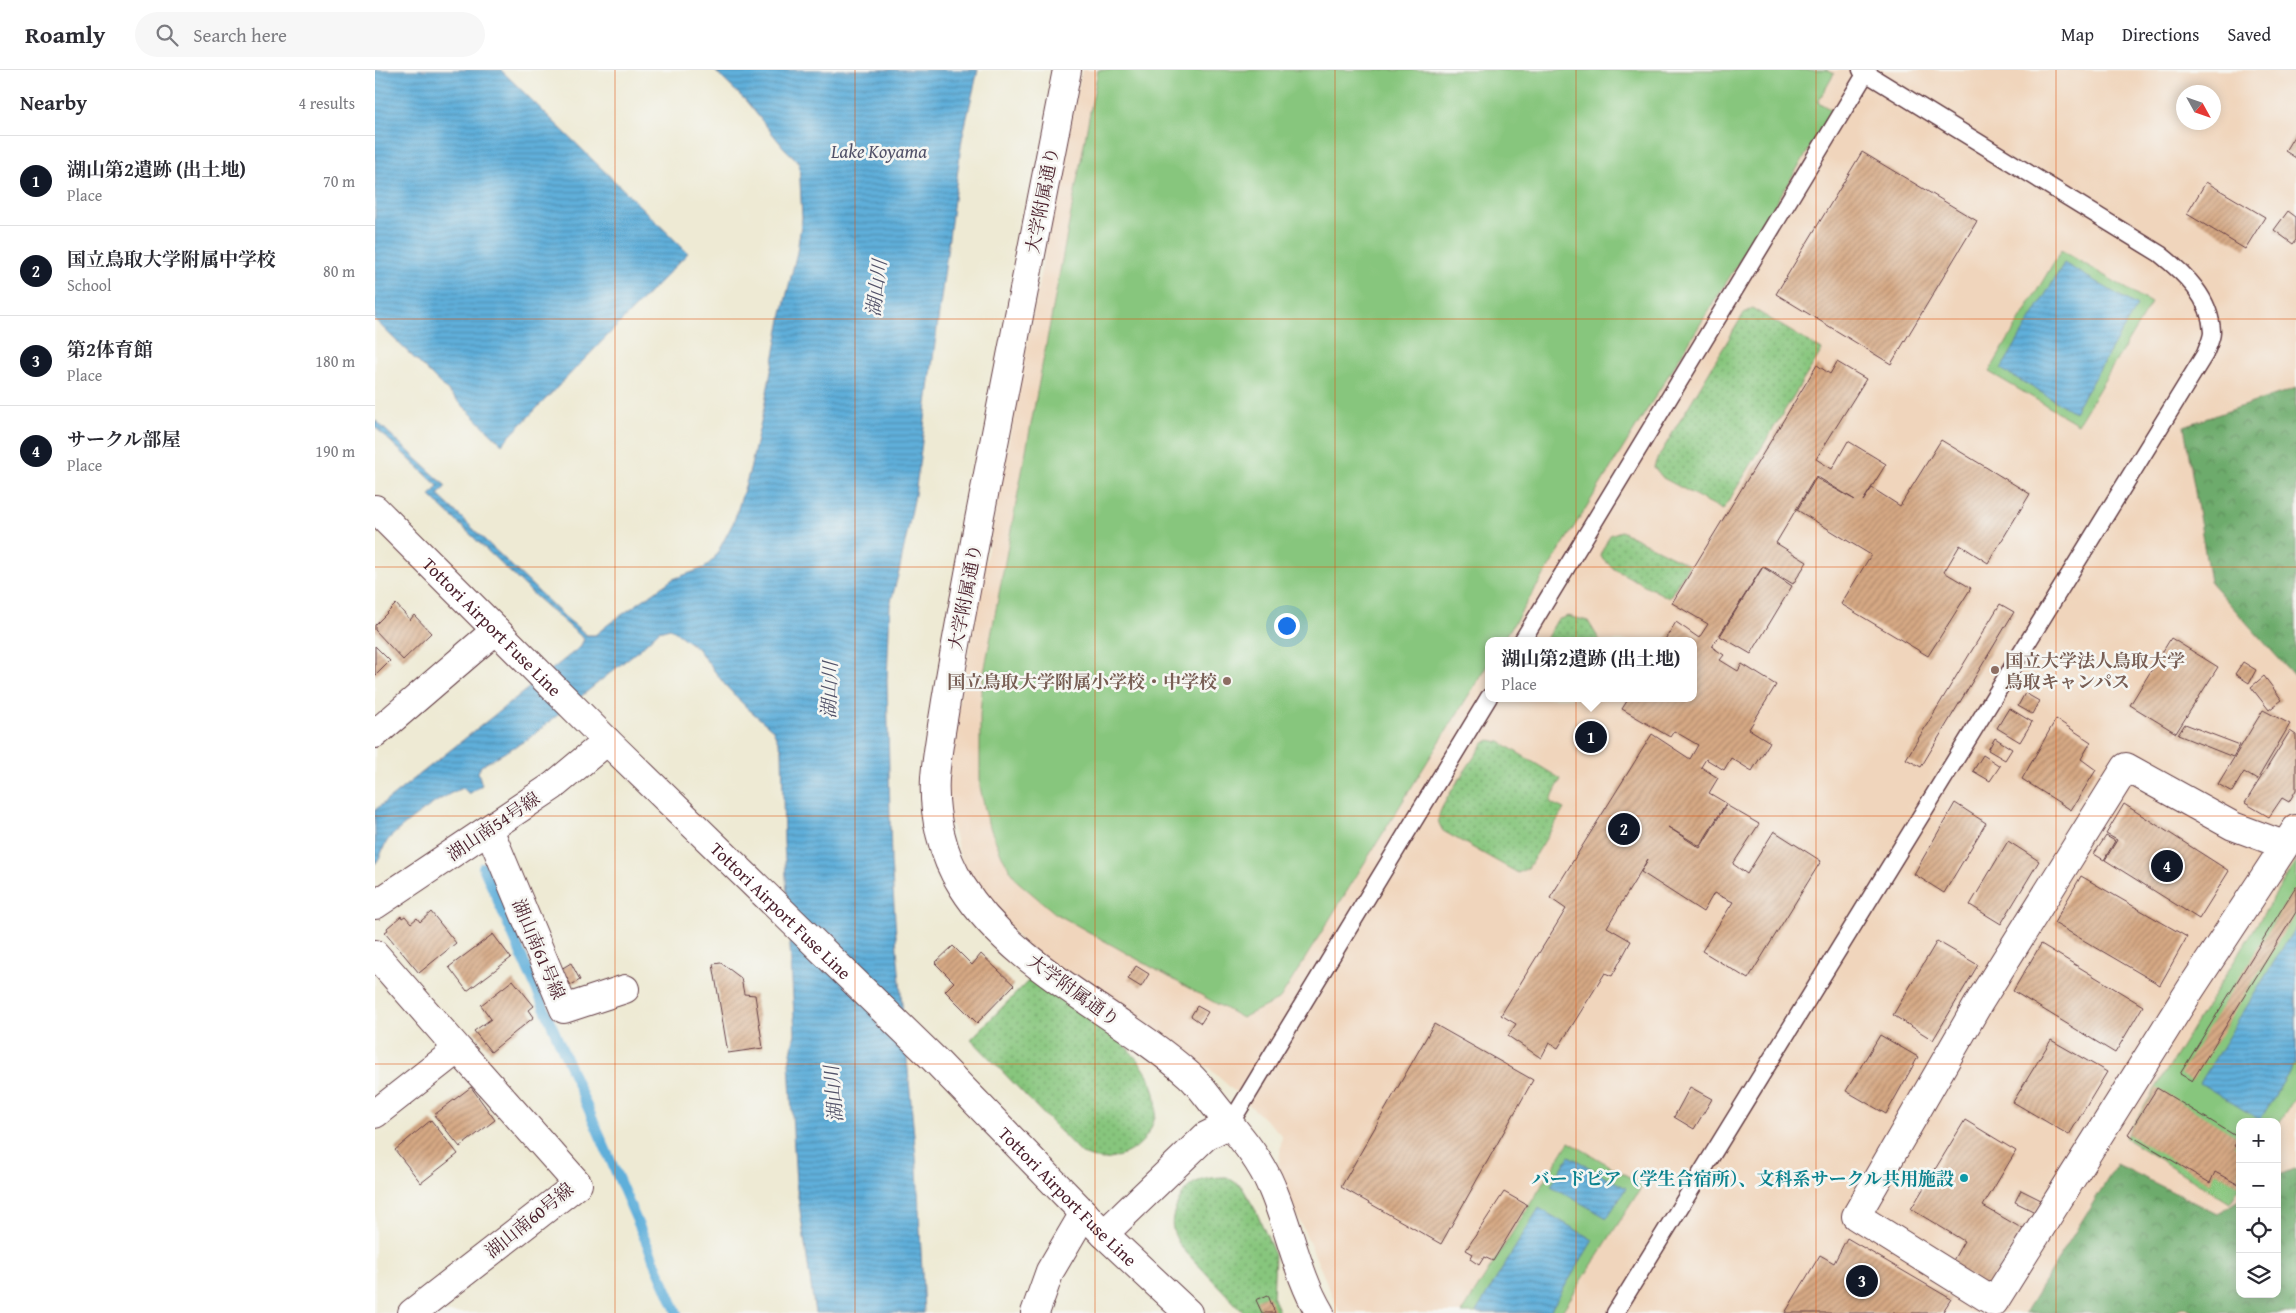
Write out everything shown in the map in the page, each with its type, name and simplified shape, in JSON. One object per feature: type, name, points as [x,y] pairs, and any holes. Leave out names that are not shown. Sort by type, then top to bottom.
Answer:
[{"type":"street","name":"大学附属通り","points":[[1067,70],[956,642],[936,769],[935,804],[947,859],[961,885],[975,905],[1019,950],[1055,978],[1102,1009],[1190,1076],[1262,1166],[1273,1189],[1320,1313]]},
{"type":"street","name":"Tottori Airport Fuse Line","points":[[375,509],[602,736],[934,1059],[1104,1234],[1188,1313]]},
{"type":"street","points":[[375,734],[496,630]]},
{"type":"street","name":"湖山南54号線","points":[[375,905],[553,786],[602,736]]},
{"type":"street","points":[[2126,767],[2233,826],[2290,837],[1994,1302],[1856,1216],[1979,1001],[2126,767]]},
{"type":"street","name":"湖山南61号線","points":[[489,829],[564,1009],[625,989]]},
{"type":"street","points":[[375,954],[458,1049],[375,1114]]},
{"type":"street","name":"湖山南60号線","points":[[412,1313],[578,1184],[458,1049]]},
{"type":"street","points":[[1104,1234],[1206,1136],[1230,1124]]},
{"type":"street","points":[[1035,1313],[1050,1271],[1084,1213]]},
{"type":"lane","points":[[1524,637],[1864,72],[2160,254],[2195,285],[2209,314],[2212,334],[2205,354],[1615,1313]]},
{"type":"lane","points":[[1230,1124],[1486,702]]},
{"type":"shaded area","name":"国立大学法人鳥取大学 鳥取キャンパス","points":[[1082,70],[2296,70],[2296,1313],[1340,1313],[1278,1171],[1282,1135],[1210,1069],[1026,946],[965,873],[944,796],[950,749],[1053,208]]},
{"type":"green space","points":[[1098,70],[1827,70],[1834,74],[1818,102],[1833,111],[1505,637],[1485,637],[1485,669],[1280,999],[1242,1018],[1055,913],[1017,881],[1002,856],[988,823],[980,787],[980,715],[983,678]]},
{"type":"green space","points":[[2061,250],[2151,303],[2078,424],[1989,372]]},
{"type":"green space","points":[[1752,308],[1822,350],[1723,510],[1663,478],[1654,467],[1744,313]]},
{"type":"green space","points":[[2296,388],[2296,678],[2210,582],[2184,426]]},
{"type":"green space","points":[[1621,531],[1689,565],[1669,598],[1614,569],[1601,557],[1610,535]]},
{"type":"green space","points":[[1568,616],[1588,621],[1598,637],[1547,637],[1557,620]]},
{"type":"green space","points":[[1489,740],[1500,742],[1561,779],[1551,799],[1551,803],[1564,809],[1528,868],[1518,873],[1443,831],[1438,818],[1451,791],[1483,744]]},
{"type":"green space","points":[[2296,861],[2296,1096],[2281,1120],[2281,1118],[2236,1118],[2236,1193],[2230,1203],[2125,1138]]},
{"type":"green space","points":[[1031,978],[1102,1026],[1125,1046],[1144,1068],[1155,1092],[1155,1116],[1142,1142],[1125,1154],[1104,1160],[1082,1154],[971,1039]]},
{"type":"green space","points":[[1569,1142],[1643,1185],[1561,1313],[1462,1313]]},
{"type":"green space","points":[[2117,1164],[2217,1214],[2236,1202],[2236,1298],[2281,1298],[2281,1174],[2296,1168],[2296,1313],[2196,1313],[2184,1306],[2171,1313],[2025,1313]]},
{"type":"green space","points":[[1227,1177],[1242,1187],[1256,1211],[1275,1255],[1273,1298],[1279,1313],[1244,1313],[1181,1247],[1174,1234],[1172,1223],[1174,1212],[1187,1189],[1193,1183],[1211,1178]]},
{"type":"water","points":[[375,70],[501,70],[688,253],[502,444],[375,320]]},
{"type":"water","points":[[714,70],[978,70],[962,139],[915,495],[890,605],[887,680],[891,861],[917,1168],[924,1313],[815,1313],[796,1183],[789,1063],[795,1033],[784,843],[782,750],[773,730],[746,707],[725,685],[697,648],[670,628],[659,631],[640,649],[528,739],[481,766],[478,772],[482,785],[469,794],[463,788],[454,792],[434,803],[403,826],[388,840],[375,864],[375,810],[580,647],[584,639],[535,596],[430,496],[438,486],[375,427],[375,420],[446,486],[438,495],[565,617],[587,635],[595,635],[673,579],[704,568],[714,559],[734,521],[750,470],[764,408],[782,314],[797,252],[802,218],[799,162],[784,148],[746,101]]},
{"type":"water","points":[[2064,263],[2137,306],[2074,412],[2001,369]]},
{"type":"water","points":[[2296,926],[2296,1061],[2261,1118],[2257,1118],[2200,1083]]},
{"type":"water","points":[[1569,1156],[1626,1188],[1607,1218],[1551,1186]]},
{"type":"water","points":[[1539,1208],[1593,1240],[1549,1313],[1477,1313],[1476,1312]]},
{"type":"building","points":[[2296,133],[2296,158],[2285,151]]},
{"type":"building","points":[[1862,152],[1977,221],[1891,364],[1776,294]]},
{"type":"building","points":[[2206,182],[2265,217],[2245,249],[2187,214]]},
{"type":"building","points":[[2288,211],[2296,217],[2296,240],[2293,244],[2274,230]]},
{"type":"building","points":[[1837,362],[1866,379],[1816,459],[1832,469],[1848,441],[1886,464],[1863,501],[1872,488],[1900,506],[1941,440],[2030,494],[1988,563],[1960,545],[1944,572],[1971,588],[1928,656],[1841,604],[1871,555],[1797,510],[1816,478],[1855,500],[1816,476],[1776,543],[1807,562],[1793,584],[1763,566],[1712,647],[1724,655],[1720,660],[1738,671],[1742,664],[1776,685],[1749,729],[1770,742],[1752,771],[1731,758],[1724,770],[1706,759],[1701,767],[1718,778],[1709,793],[1726,803],[1700,846],[1668,827],[1700,848],[1726,805],[1759,824],[1733,864],[1747,874],[1774,831],[1821,861],[1748,979],[1702,951],[1733,902],[1714,893],[1703,912],[1641,872],[1648,859],[1607,927],[1631,941],[1612,976],[1605,973],[1558,1048],[1549,1043],[1541,1058],[1508,1036],[1516,1024],[1501,1015],[1566,909],[1550,898],[1652,734],[1690,759],[1698,745],[1674,731],[1670,737],[1622,709],[1626,702],[1697,702],[1697,637],[1667,637],[1676,622],[1699,638],[1708,624],[1672,603],[1817,365],[1830,374]]},
{"type":"building","points":[[1763,567],[1792,586],[1751,654],[1720,636]]},
{"type":"building","points":[[396,604],[410,620],[414,615],[431,633],[403,660],[375,630],[375,625]]},
{"type":"building","points":[[2000,604],[2014,612],[1921,767],[1906,759]]},
{"type":"building","points":[[2171,638],[2218,667],[2176,733],[2130,705]]},
{"type":"building","points":[[375,646],[390,661],[375,676]]},
{"type":"building","points":[[2243,662],[2256,670],[2249,683],[2235,674]]},
{"type":"building","points":[[2264,676],[2282,700],[2269,710],[2251,687]]},
{"type":"building","points":[[2025,693],[2039,701],[2032,714],[2018,706]]},
{"type":"building","points":[[2009,708],[2032,722],[2020,742],[1997,728]]},
{"type":"building","points":[[2263,710],[2290,724],[2257,780],[2244,772],[2232,792],[2218,784]]},
{"type":"building","points":[[2056,719],[2091,742],[2081,759],[2096,770],[2071,810],[2022,779]]},
{"type":"building","points":[[2185,724],[2240,745],[2233,757],[2178,735]]},
{"type":"building","points":[[2290,731],[2296,735],[2296,790],[2289,802],[2282,798],[2269,817],[2245,803]]},
{"type":"building","points":[[1995,738],[2012,749],[2005,760],[1988,750]]},
{"type":"building","points":[[1983,755],[2000,766],[1990,781],[1973,771]]},
{"type":"building","points":[[1955,803],[1986,823],[1944,893],[1914,874]]},
{"type":"building","points":[[2124,804],[2229,871],[2199,919],[2105,860],[2117,840],[2106,834]]},
{"type":"building","points":[[2106,836],[2115,841],[2104,860],[2094,854]]},
{"type":"building","points":[[2008,841],[2039,861],[2001,924],[1970,905]]},
{"type":"building","points":[[2081,876],[2187,937],[2160,985],[2054,923]]},
{"type":"building","points":[[2296,886],[2296,912],[2192,1081],[2180,1074]]},
{"type":"building","points":[[431,912],[456,943],[419,973],[385,932],[401,916],[402,918],[405,916],[411,923],[417,918],[420,922]]},
{"type":"building","points":[[493,934],[511,958],[467,991],[449,967]]},
{"type":"building","points":[[1937,941],[1978,965],[1933,1040],[1893,1015]]},
{"type":"building","points":[[2041,944],[2143,1006],[2115,1053],[2013,991]]},
{"type":"building","points":[[953,946],[972,965],[981,954],[1014,985],[977,1023],[945,991],[954,982],[935,963]]},
{"type":"building","points":[[571,963],[580,980],[571,985],[561,969]]},
{"type":"building","points":[[721,963],[741,978],[744,994],[755,995],[763,1048],[728,1053],[713,964]]},
{"type":"building","points":[[1136,966],[1149,974],[1141,987],[1128,979]]},
{"type":"building","points":[[513,980],[534,1006],[529,1010],[534,1017],[491,1052],[474,1031],[491,1019],[481,1005]]},
{"type":"building","points":[[1197,1006],[1208,1012],[1201,1023],[1191,1016]]},
{"type":"building","points":[[1434,1024],[1533,1080],[1441,1244],[1341,1187]]},
{"type":"building","points":[[1880,1035],[1918,1057],[1886,1114],[1846,1091]]},
{"type":"building","points":[[2051,1040],[2107,1072],[2069,1135],[2013,1102]]},
{"type":"building","points":[[471,1087],[495,1120],[460,1147],[434,1115]]},
{"type":"building","points":[[1690,1087],[1712,1099],[1694,1129],[1674,1117]]},
{"type":"building","points":[[2157,1088],[2236,1136],[2234,1146],[2236,1147],[2236,1183],[2215,1172],[2210,1183],[2128,1134]]},
{"type":"building","points":[[431,1120],[458,1154],[421,1183],[395,1150]]},
{"type":"building","name":"バードピア（学生合宿所）、文科系サークル共用施設","points":[[1965,1120],[2016,1151],[1983,1206],[2023,1229],[1988,1286],[1951,1264],[1964,1241],[1911,1209]]},
{"type":"building","points":[[2021,1190],[2041,1200],[2035,1212],[2015,1202]]},
{"type":"building","points":[[1504,1192],[1527,1205],[1493,1261],[1484,1257],[1479,1265],[1470,1259],[1473,1254],[1466,1250]]},
{"type":"building","points":[[1847,1238],[1951,1299],[1942,1313],[1785,1313],[1820,1255],[1834,1263]]},
{"type":"building","points":[[1268,1295],[1275,1313],[1262,1313],[1256,1300]]},
{"type":"waterway","points":[[483,867],[677,1313]]},
{"type":"place","name":"国立大学法人鳥取大学 鳥取キャンパス","points":[[1995,670]]},
{"type":"place","name":"国立鳥取大学附属小学校・中学校","points":[[1227,681]]},
{"type":"place","name":"湖山第2遺跡 (出土地)","points":[[1591,737]]},
{"type":"place","name":"国立鳥取大学附属中学校","points":[[1624,829]]},
{"type":"place","name":"サークル部屋","points":[[2167,866]]},
{"type":"place","name":"バードピア（学生合宿所）、文科系サークル共用施設","points":[[1964,1178]]},
{"type":"place","name":"第2体育館","points":[[1862,1281]]},
{"type":"water label","name":"Lake Koyama","points":[[879,151]]},
{"type":"water label","name":"湖山川","points":[[876,288]]},
{"type":"water label","name":"湖山川","points":[[829,690]]},
{"type":"water label","name":"湖山川","points":[[833,1094]]}]
